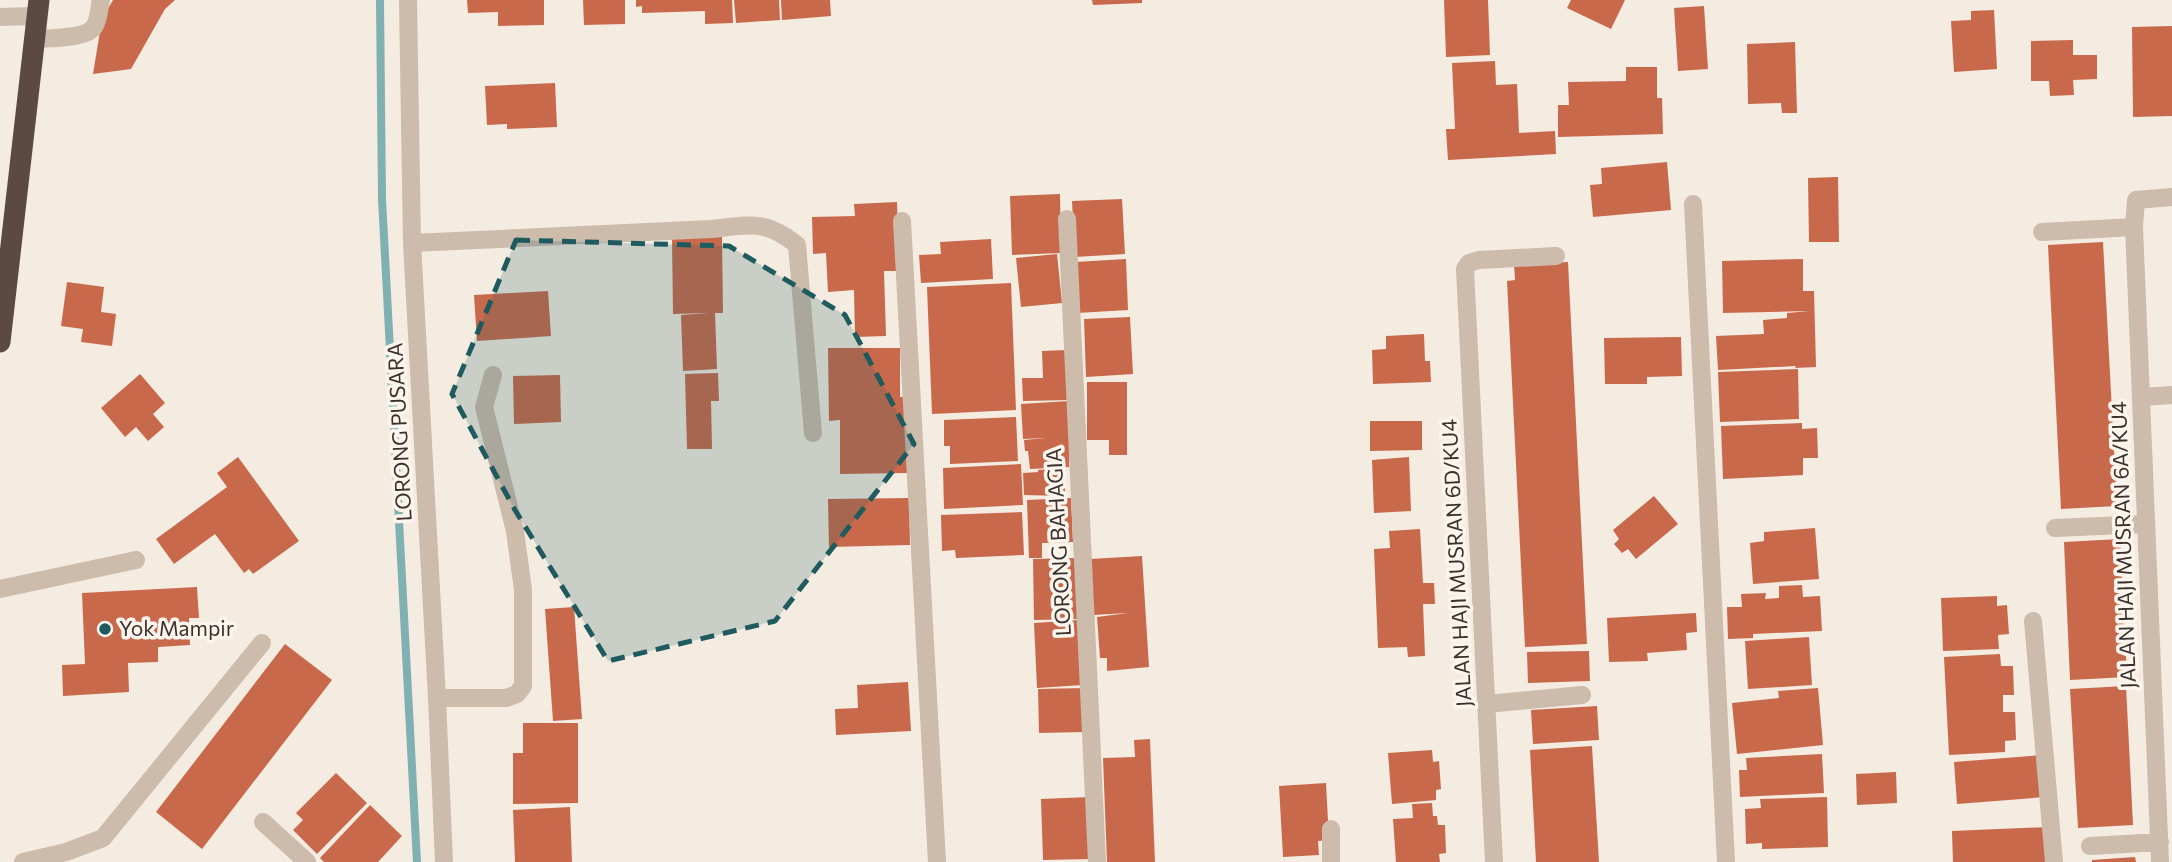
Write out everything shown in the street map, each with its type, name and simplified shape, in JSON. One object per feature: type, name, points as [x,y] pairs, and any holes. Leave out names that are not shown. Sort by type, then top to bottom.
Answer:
[{"type":"highway","points":[[0,342],[5,244],[38,8]]},
{"type":"street","points":[[34,39],[89,32],[95,26],[101,0]]},
{"type":"street","name":"LORONG PUSARA","points":[[408,0],[411,243],[438,698],[444,862]]},
{"type":"street","points":[[0,18],[38,8]]},
{"type":"street","points":[[2042,232],[2134,227],[2136,200],[2172,197]]},
{"type":"street","points":[[1693,204],[1726,862]]},
{"type":"street","name":"LORONG BAHAGIA","points":[[1066,219],[1097,862]]},
{"type":"street","points":[[902,221],[937,862]]},
{"type":"street","points":[[411,243],[711,229],[744,225],[770,227],[797,245],[813,433]]},
{"type":"street","name":"JALAN HAJI MUSRAN 6A/KU4","points":[[2134,227],[2161,862]]},
{"type":"street","name":"JALAN HAJI MUSRAN 6D/KU4","points":[[1494,862],[1465,269],[1469,263],[1479,260],[1556,256]]},
{"type":"street","points":[[438,698],[506,698],[517,694],[523,687],[523,590],[515,531],[484,407],[493,375]]},
{"type":"street","points":[[2141,397],[2172,396]]},
{"type":"street","points":[[2055,528],[2146,524]]},
{"type":"street","points":[[0,589],[136,560]]},
{"type":"street","points":[[2033,621],[2054,862]]},
{"type":"street","points":[[23,862],[66,852],[103,838],[262,643]]},
{"type":"street","points":[[1487,704],[1582,695]]},
{"type":"street","points":[[263,822],[307,862]]},
{"type":"street","points":[[1331,829],[1331,862]]},
{"type":"street","points":[[2090,846],[2160,842]]},
{"type":"highlighted area","points":[[516,240],[729,246],[845,315],[914,444],[775,621],[608,661],[515,510],[452,394]]},
{"type":"building","points":[[113,0],[175,0],[165,9],[131,69],[93,74],[102,19]]},
{"type":"building","points":[[467,0],[544,0],[544,25],[498,26],[498,12],[468,13]]},
{"type":"building","points":[[583,0],[625,0],[625,24],[584,25]]},
{"type":"building","points":[[636,0],[732,0],[733,23],[705,24],[705,11],[642,13],[642,6],[636,7]]},
{"type":"building","points":[[734,0],[779,0],[780,20],[736,23]]},
{"type":"building","points":[[781,0],[830,0],[831,16],[782,20]]},
{"type":"building","points":[[1092,0],[1142,0],[1142,3],[1093,5]]},
{"type":"building","points":[[1444,0],[1488,0],[1490,55],[1446,57]]},
{"type":"building","points":[[1571,0],[1625,0],[1611,29],[1567,8]]},
{"type":"building","points":[[1704,6],[1708,69],[1678,71],[1674,8]]},
{"type":"building","points":[[1994,10],[1997,69],[1954,72],[1951,21],[1971,20],[1971,11]]},
{"type":"building","points":[[2172,26],[2172,116],[2133,117],[2132,27]]},
{"type":"building","points":[[2073,40],[2073,55],[2097,55],[2097,79],[2073,80],[2074,95],[2050,96],[2049,81],[2031,81],[2031,41]]},
{"type":"building","points":[[1795,42],[1797,113],[1782,113],[1781,103],[1748,104],[1747,44]]},
{"type":"building","points":[[1495,61],[1496,85],[1517,84],[1519,133],[1555,131],[1556,154],[1448,160],[1446,129],[1455,129],[1452,63]]},
{"type":"building","points":[[1626,67],[1657,67],[1657,98],[1662,98],[1663,134],[1558,137],[1558,105],[1569,105],[1568,82],[1626,81]]},
{"type":"building","points":[[555,83],[557,127],[507,129],[507,124],[487,125],[485,86]]},
{"type":"building","points":[[1667,162],[1671,210],[1593,217],[1590,185],[1602,184],[1601,168]]},
{"type":"building","points":[[1838,177],[1839,242],[1809,242],[1808,178]]},
{"type":"building","points":[[1060,194],[1061,253],[1012,255],[1010,196]]},
{"type":"building","points":[[1122,199],[1125,254],[1075,257],[1072,201]]},
{"type":"building","points":[[897,202],[899,271],[884,271],[886,336],[855,337],[854,290],[828,292],[826,253],[813,254],[812,217],[855,216],[854,204]]},
{"type":"building","points":[[722,237],[723,313],[715,313],[717,369],[683,371],[681,315],[709,313],[673,314],[672,238]]},
{"type":"building","points":[[991,239],[993,279],[921,283],[919,255],[941,254],[940,242]]},
{"type":"building","points":[[2103,242],[2117,506],[2061,509],[2048,245]]},
{"type":"building","points":[[1057,254],[1062,303],[1021,307],[1016,258]]},
{"type":"building","points":[[1126,259],[1128,310],[1077,313],[1075,262]]},
{"type":"building","points":[[1803,259],[1803,291],[1814,291],[1816,367],[1718,370],[1716,336],[1764,334],[1763,320],[1787,318],[1787,313],[1810,311],[1723,313],[1722,261]]},
{"type":"building","points":[[1568,262],[1587,644],[1525,647],[1507,281],[1515,280],[1514,265]]},
{"type":"building","points":[[67,282],[104,287],[101,312],[116,314],[112,346],[81,342],[83,329],[61,326]]},
{"type":"building","points":[[1011,283],[1016,410],[932,414],[927,287]]},
{"type":"building","points":[[548,291],[551,336],[477,341],[474,295]]},
{"type":"building","points":[[1130,317],[1133,374],[1086,377],[1084,319]]},
{"type":"building","points":[[1424,334],[1425,361],[1430,361],[1431,382],[1373,384],[1372,350],[1386,349],[1386,336]]},
{"type":"building","points":[[1681,337],[1682,376],[1647,377],[1647,384],[1605,384],[1604,338]]},
{"type":"building","points":[[828,348],[900,348],[900,397],[906,397],[907,473],[840,474],[840,420],[829,421]]},
{"type":"building","points":[[1067,350],[1069,400],[1023,401],[1022,378],[1043,378],[1042,351]]},
{"type":"building","points":[[1798,369],[1799,419],[1720,422],[1718,372]]},
{"type":"building","points":[[718,373],[719,401],[711,401],[712,449],[687,449],[685,374]]},
{"type":"building","points":[[140,374],[165,403],[153,414],[164,427],[148,441],[136,427],[125,437],[101,408]]},
{"type":"building","points":[[560,375],[561,422],[514,424],[513,376]]},
{"type":"building","points":[[1087,382],[1127,382],[1127,455],[1109,455],[1109,440],[1087,440]]},
{"type":"building","points":[[1069,401],[1069,467],[1030,469],[1024,440],[1046,438],[1023,439],[1021,404]]},
{"type":"building","points":[[1016,417],[1018,461],[950,464],[950,446],[944,446],[944,420]]},
{"type":"building","points":[[1370,421],[1422,421],[1422,450],[1370,451]]},
{"type":"building","points":[[1802,423],[1802,429],[1817,428],[1818,458],[1803,458],[1803,475],[1723,479],[1721,426]]},
{"type":"building","points":[[238,457],[299,541],[253,574],[249,569],[244,573],[215,534],[174,564],[156,539],[227,487],[217,473]]},
{"type":"building","points":[[1409,457],[1411,511],[1374,513],[1372,460]]},
{"type":"building","points":[[1021,464],[1023,505],[944,509],[943,468]]},
{"type":"building","points":[[1065,468],[1065,496],[1024,495],[1023,473]]},
{"type":"building","points":[[1654,496],[1678,524],[1636,559],[1628,549],[1622,553],[1614,544],[1619,539],[1613,530]]},
{"type":"building","points":[[909,498],[910,545],[829,547],[828,499]]},
{"type":"building","points":[[1071,498],[1073,542],[1042,543],[1042,558],[1029,558],[1027,500]]},
{"type":"building","points":[[1022,512],[1024,555],[956,558],[955,550],[942,551],[941,515]]},
{"type":"building","points":[[1815,528],[1819,579],[1753,584],[1750,543],[1764,541],[1764,532]]},
{"type":"building","points":[[1420,529],[1423,583],[1434,583],[1435,604],[1423,604],[1425,656],[1408,657],[1407,647],[1378,648],[1374,549],[1390,548],[1389,531]]},
{"type":"building","points":[[2120,539],[2127,677],[2070,680],[2064,542]]},
{"type":"building","points":[[1142,556],[1149,667],[1107,671],[1107,658],[1100,658],[1097,617],[1128,613],[1093,615],[1090,559]]},
{"type":"building","points":[[1078,558],[1080,619],[1034,620],[1033,559]]},
{"type":"building","points":[[1802,585],[1803,597],[1820,596],[1822,631],[1753,634],[1753,638],[1728,639],[1727,607],[1742,607],[1741,594],[1766,593],[1765,599],[1779,598],[1779,586]]},
{"type":"building","points":[[197,587],[199,618],[189,618],[190,645],[158,647],[158,662],[128,663],[129,692],[63,696],[62,665],[85,664],[82,593]]},
{"type":"building","points":[[1997,596],[1997,606],[2007,605],[2009,634],[1998,635],[1999,649],[1943,651],[1941,598]]},
{"type":"building","points":[[574,607],[582,719],[553,721],[545,609]]},
{"type":"building","points":[[1696,613],[1697,632],[1686,633],[1687,650],[1647,653],[1648,661],[1609,662],[1607,618]]},
{"type":"building","points":[[1079,620],[1083,685],[1037,688],[1034,623]]},
{"type":"building","points":[[1809,637],[1812,685],[1748,689],[1745,641]]},
{"type":"building","points":[[285,644],[332,680],[202,849],[156,812]]},
{"type":"building","points":[[1589,651],[1590,681],[1528,683],[1527,652]]},
{"type":"building","points":[[2000,654],[2001,666],[2013,666],[2014,695],[2003,695],[2003,712],[2015,712],[2016,740],[2005,741],[2005,752],[1949,755],[1944,657]]},
{"type":"building","points":[[908,682],[911,731],[836,735],[835,709],[858,708],[857,685]]},
{"type":"building","points":[[2126,686],[2133,825],[2078,828],[2070,689]]},
{"type":"building","points":[[1084,688],[1085,732],[1039,733],[1038,689]]},
{"type":"building","points":[[1818,688],[1823,745],[1737,754],[1732,703],[1779,698],[1778,691]]},
{"type":"building","points":[[1597,706],[1599,740],[1533,744],[1531,710]]},
{"type":"building","points":[[523,723],[578,723],[578,803],[513,804],[513,753],[523,753]]},
{"type":"building","points":[[1150,739],[1155,862],[1107,862],[1103,758],[1135,757],[1134,740]]},
{"type":"building","points":[[1592,746],[1599,862],[1536,862],[1530,750]]},
{"type":"building","points":[[1432,750],[1433,762],[1439,761],[1441,789],[1436,790],[1436,800],[1392,804],[1388,753]]},
{"type":"building","points":[[1822,754],[1824,793],[1740,797],[1739,770],[1747,770],[1746,758]]},
{"type":"building","points":[[2042,755],[2045,797],[1957,804],[1954,762]]},
{"type":"building","points":[[1896,772],[1897,803],[1857,805],[1856,774]]},
{"type":"building","points":[[336,773],[367,803],[317,854],[293,830],[303,820],[296,813]]},
{"type":"building","points":[[1326,783],[1329,840],[1318,841],[1319,855],[1283,857],[1279,786]]},
{"type":"building","points":[[1090,797],[1092,859],[1043,860],[1041,799]]},
{"type":"building","points":[[1827,797],[1828,847],[1762,849],[1762,843],[1746,844],[1745,809],[1761,808],[1760,799]]},
{"type":"building","points":[[1432,803],[1433,816],[1437,816],[1438,825],[1445,825],[1446,853],[1439,854],[1440,862],[1396,862],[1393,819],[1413,818],[1412,804]]},
{"type":"building","points":[[370,805],[402,836],[378,862],[324,862],[320,858]]},
{"type":"building","points":[[570,807],[572,862],[515,862],[513,810]]},
{"type":"building","points":[[2047,827],[2048,862],[1953,862],[1952,831]]},
{"type":"building","points":[[2135,857],[2136,862],[2092,862],[2092,860]]},
{"type":"waterway","points":[[380,0],[382,199],[417,862]]},
{"type":"place","name":"Yok Mampir","points":[[105,629]]}]
